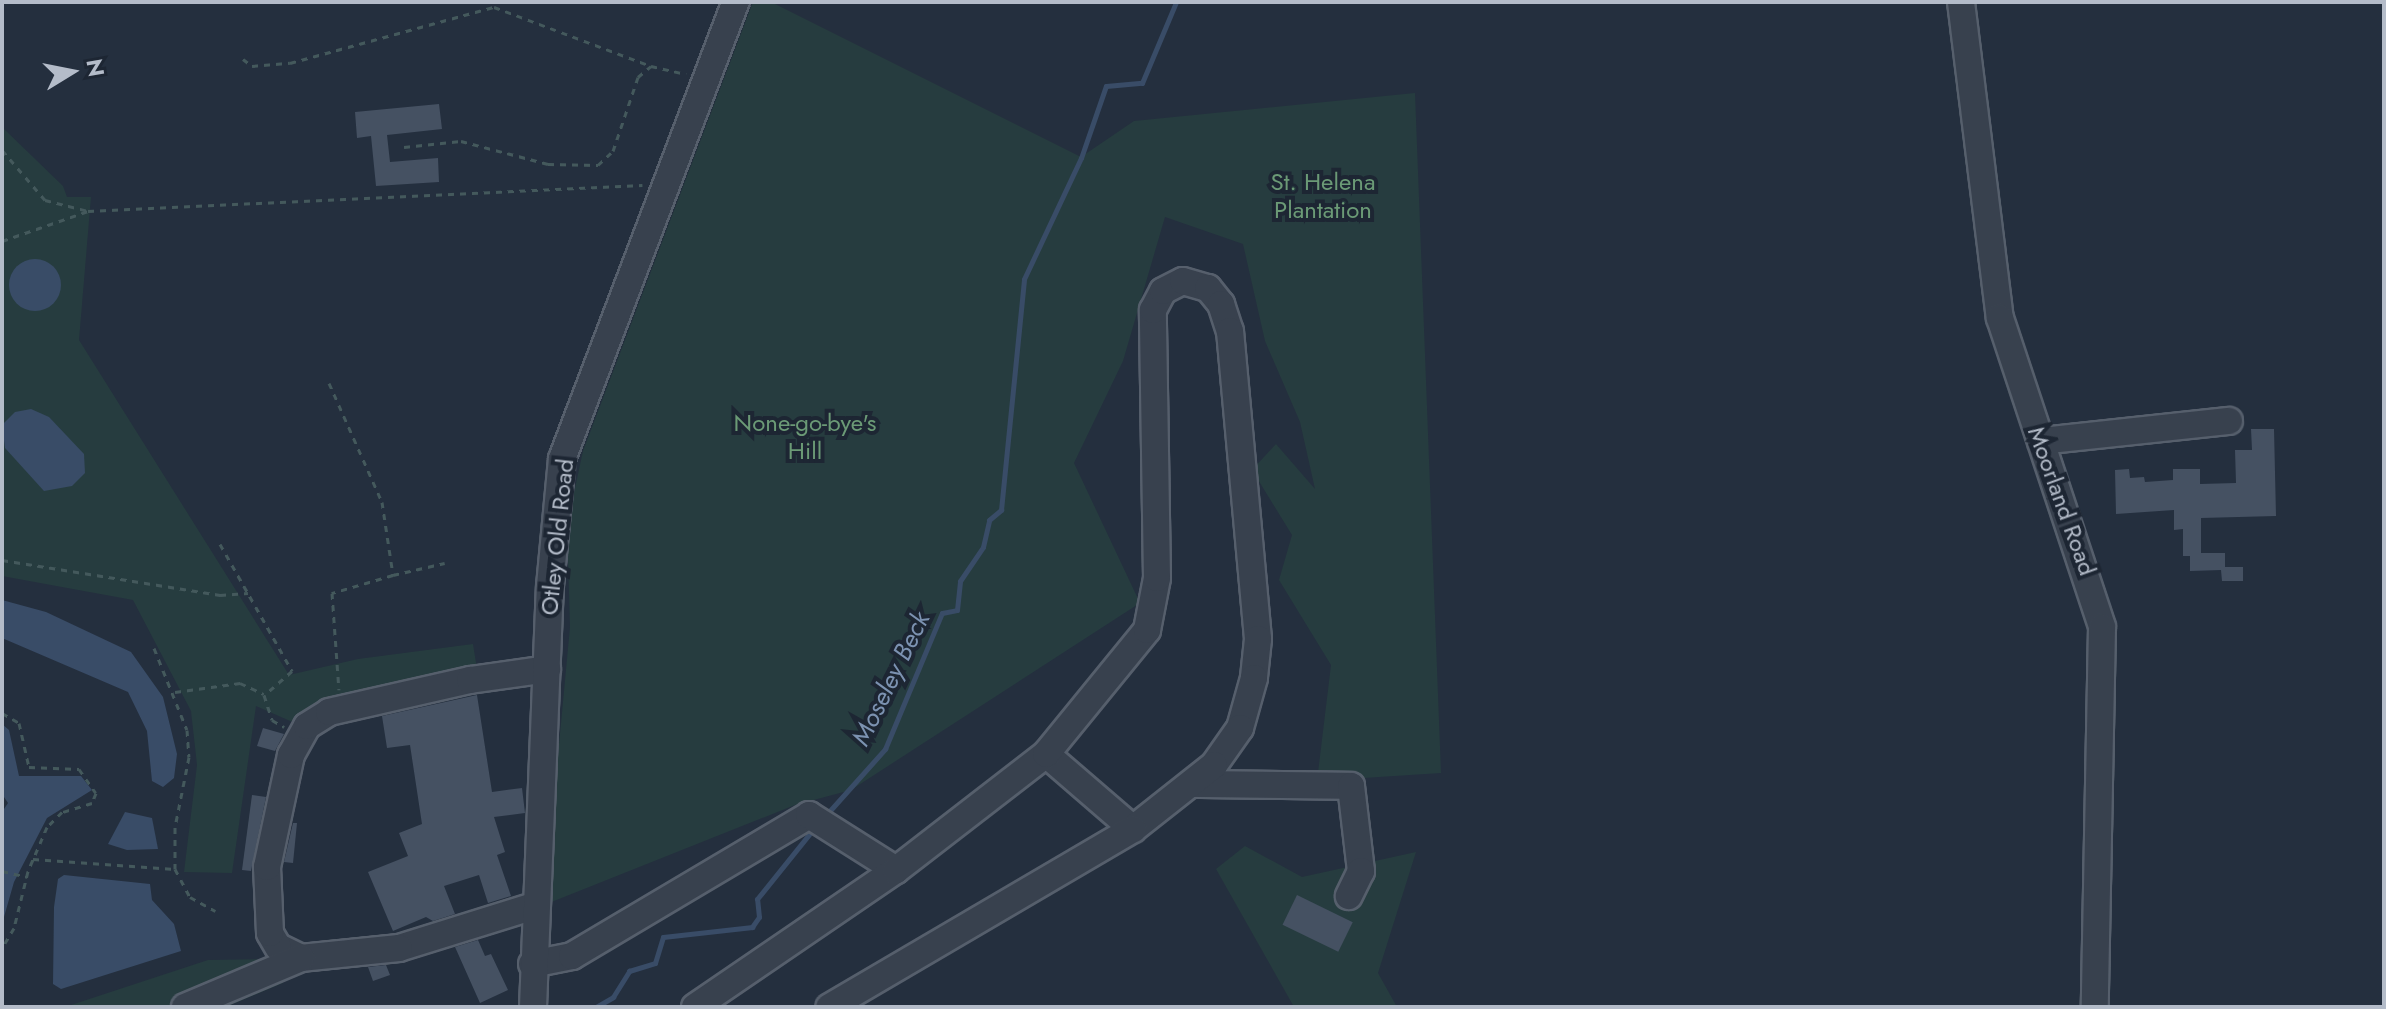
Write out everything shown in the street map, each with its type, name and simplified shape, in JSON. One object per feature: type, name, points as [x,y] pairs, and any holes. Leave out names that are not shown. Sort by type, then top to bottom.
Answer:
[{"type":"street","name":"Otley Old Road","points":[[533,1007],[534,906],[562,459],[736,2]]},
{"type":"street","name":"Moorland Road","points":[[1961,2],[2000,318],[2102,627],[2095,1007]]},
{"type":"street","points":[[695,1007],[896,870],[1046,754],[1147,630],[1157,578],[1153,310],[1163,291],[1183,281],[1208,288],[1221,304],[1230,331],[1258,639],[1254,678],[1240,728],[1193,784],[1133,829],[829,1007]]},
{"type":"street","points":[[2041,441],[2229,421]]},
{"type":"street","points":[[301,958],[278,947],[270,933],[267,867],[291,755],[307,726],[341,709],[470,680],[547,669]]},
{"type":"street","points":[[1046,754],[1133,829]]},
{"type":"street","points":[[1193,784],[1351,786],[1361,871],[1349,896]]},
{"type":"street","points":[[532,964],[572,956],[809,815],[826,822],[896,870]]},
{"type":"street","points":[[185,1007],[301,958],[399,948],[534,906]]},
{"type":"path","points":[[243,59],[252,66],[290,63],[494,7],[651,66],[705,80]]},
{"type":"path","points":[[404,147],[461,141],[548,164],[598,165],[613,151],[638,77],[651,66]]},
{"type":"path","points":[[2,150],[45,200],[88,211]]},
{"type":"path","points":[[2,241],[88,211],[667,183]]},
{"type":"path","points":[[329,383],[382,502],[393,575]]},
{"type":"path","points":[[220,544],[292,671],[264,695]]},
{"type":"path","points":[[2,560],[220,595],[248,593]]},
{"type":"path","points":[[341,709],[332,593],[445,563]]},
{"type":"path","points":[[154,648],[175,692],[189,757],[175,827],[175,869],[190,897],[215,911]]},
{"type":"path","points":[[175,692],[240,683],[264,695],[272,720],[303,734]]},
{"type":"path","points":[[2,713],[19,723],[29,767],[79,769],[96,793],[92,803],[55,817],[33,859],[14,928],[2,948]]},
{"type":"path","points":[[33,859],[175,869]]},
{"type":"path","points":[[2,871],[27,877]]},
{"type":"green space","points":[[753,2],[771,2],[1081,157],[1134,121],[1415,93],[1441,773],[1317,781],[1331,665],[1279,580],[1292,535],[1252,470],[1276,444],[1315,489],[1300,422],[1265,341],[1243,244],[1165,217],[1123,361],[1074,463],[1140,603],[851,790],[795,805],[544,905],[570,627],[567,525],[583,451]]},
{"type":"green space","points":[[2,127],[63,186],[67,197],[91,197],[79,340],[289,675],[358,659],[473,644],[477,669],[297,724],[256,706],[232,873],[184,872],[197,765],[191,711],[133,600],[2,576]]},
{"type":"green space","points":[[1245,846],[1302,877],[1416,852],[1378,973],[1397,1007],[1294,1007],[1216,869]]},
{"type":"green space","points":[[275,959],[283,983],[226,1007],[65,1007],[208,960]]},
{"type":"water","points":[[35,259],[54,266],[61,285],[54,304],[35,311],[16,304],[9,285],[16,266]]},
{"type":"water","points":[[31,409],[49,417],[84,454],[85,473],[72,486],[44,491],[5,448],[2,425],[15,412]]},
{"type":"water","points":[[2,600],[46,612],[131,652],[163,697],[177,754],[174,778],[163,787],[152,781],[147,731],[128,692],[2,638]]},
{"type":"water","points":[[2,724],[9,730],[19,776],[81,776],[92,790],[47,818],[14,882],[2,924],[2,812],[8,803],[2,794]]},
{"type":"water","points":[[125,812],[152,818],[158,849],[127,850],[108,844]]},
{"type":"water","points":[[64,875],[150,884],[152,900],[174,924],[181,951],[61,989],[53,984],[54,907],[58,879]]},
{"type":"building","points":[[439,104],[442,129],[387,135],[390,162],[438,158],[439,182],[376,186],[371,136],[357,138],[355,112]]},
{"type":"building","points":[[2251,429],[2274,429],[2276,516],[2201,518],[2201,553],[2225,553],[2225,567],[2243,567],[2243,581],[2222,581],[2221,570],[2190,571],[2190,556],[2183,556],[2183,529],[2174,530],[2174,510],[2116,514],[2115,470],[2129,469],[2130,478],[2144,477],[2145,482],[2173,480],[2173,469],[2200,469],[2200,484],[2236,483],[2235,450],[2252,450]]},
{"type":"building","points":[[477,695],[492,792],[522,788],[525,813],[494,817],[505,852],[497,855],[511,896],[488,903],[479,875],[444,886],[455,914],[433,921],[426,917],[393,931],[368,872],[408,856],[399,833],[422,824],[410,745],[387,748],[382,716]]},
{"type":"building","points":[[263,728],[284,734],[275,751],[257,746]]},
{"type":"building","points":[[252,795],[266,797],[251,871],[242,870]]},
{"type":"building","points":[[293,823],[297,823],[293,863],[284,862]]},
{"type":"building","points":[[1297,895],[1353,922],[1338,952],[1283,925]]},
{"type":"building","points":[[478,940],[485,956],[491,954],[508,990],[480,1003],[455,947]]},
{"type":"building","points":[[386,965],[390,975],[373,981],[368,967]]},
{"type":"waterway","name":"Moseley Beck","points":[[826,815],[885,749],[942,613],[957,610],[960,581],[983,547],[989,520],[1001,510],[1024,279],[1081,158],[1106,86],[1142,83],[1176,2]]},
{"type":"waterway","name":"Moseley Beck","points":[[596,1007],[613,997],[629,971],[655,963],[663,937],[752,927],[759,917],[757,899],[814,828]]},
{"type":"park label","name":"St. Helena Plantation","points":[[1323,196]]},
{"type":"park label","name":"None-go-bye's Hill","points":[[805,437]]}]
